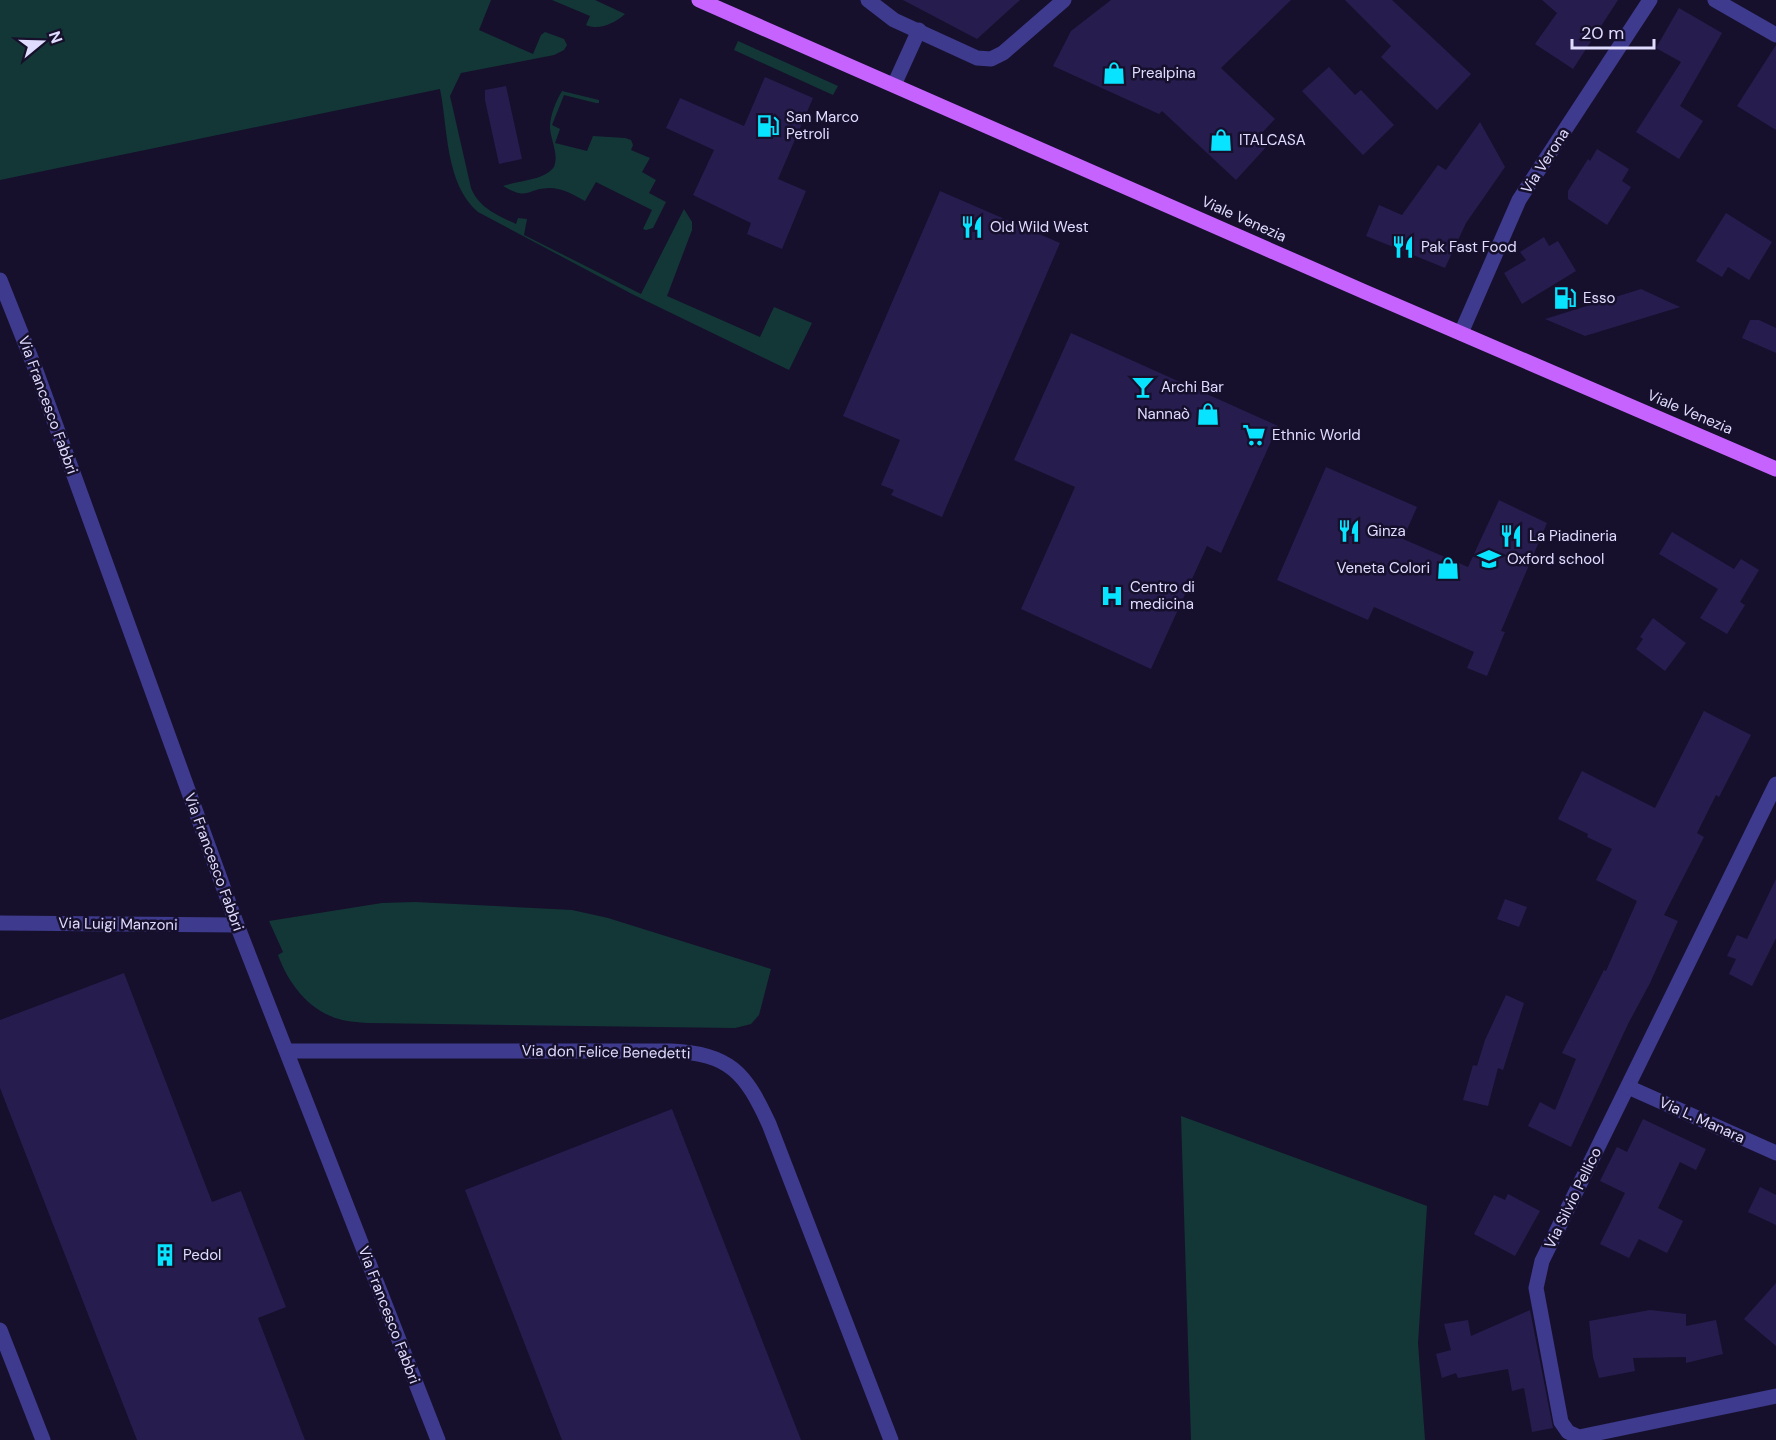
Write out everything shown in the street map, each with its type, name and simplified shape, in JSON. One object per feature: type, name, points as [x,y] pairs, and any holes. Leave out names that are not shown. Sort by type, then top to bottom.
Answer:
[{"type":"main road","name":"Viale Venezia","points":[[699,0],[1776,469]]},
{"type":"street","points":[[868,0],[894,20],[977,58],[991,59],[1004,53],[1064,0]]},
{"type":"street","name":"Via Verona","points":[[1461,333],[1519,200],[1650,0]]},
{"type":"street","points":[[1714,0],[1776,35]]},
{"type":"street","points":[[894,85],[919,30]]},
{"type":"street","name":"Via Francesco Fabbri","points":[[0,280],[35,368],[237,925],[438,1440]]},
{"type":"street","name":"Via Silvio Pellico","points":[[1776,784],[1771,809],[1547,1251],[1538,1272],[1536,1288],[1561,1422],[1568,1432],[1580,1437],[1776,1396]]},
{"type":"street","name":"Via Luigi Manzoni","points":[[0,923],[237,925]]},
{"type":"street","name":"Via don Felice Benedetti","points":[[287,1051],[671,1050],[712,1056],[730,1066],[746,1082],[769,1124],[891,1440]]},
{"type":"street","name":"Via L. Manara","points":[[1628,1088],[1776,1153]]},
{"type":"street","points":[[0,1330],[43,1440]]},
{"type":"green space","points":[[0,0],[491,0],[479,30],[533,54],[541,35],[545,32],[564,39],[567,45],[564,50],[554,55],[461,73],[450,96],[471,188],[479,201],[489,210],[516,224],[518,218],[527,219],[524,235],[641,294],[684,209],[692,222],[692,230],[667,296],[760,337],[774,307],[812,323],[789,370],[632,294],[478,212],[467,200],[454,171],[440,89],[0,180]]},
{"type":"green space","points":[[552,0],[595,0],[625,14],[607,25],[591,27],[586,25],[590,16]]},
{"type":"green space","points":[[738,41],[838,86],[833,95],[734,50]]},
{"type":"green space","points":[[562,91],[599,100],[599,103],[564,95],[552,125],[560,129],[555,143],[587,151],[593,136],[625,138],[631,140],[633,145],[631,150],[650,158],[642,172],[656,180],[649,193],[666,202],[653,228],[643,229],[652,210],[596,182],[585,201],[559,189],[549,188],[518,193],[503,186],[538,178],[554,167],[556,157],[550,123]]},
{"type":"green space","points":[[415,902],[572,910],[608,918],[771,969],[759,1015],[751,1024],[735,1028],[353,1022],[318,1010],[301,995],[282,965],[278,955],[283,952],[269,921],[382,903]]},
{"type":"green space","points":[[1181,1116],[1427,1206],[1418,1343],[1425,1440],[1191,1440]]},
{"type":"building","points":[[903,0],[1020,0],[977,39]]},
{"type":"building","points":[[1111,0],[1291,0],[1221,68],[1275,119],[1259,136],[1268,145],[1236,180],[1162,111],[1159,114],[1053,66],[1071,31]]},
{"type":"building","points":[[1345,0],[1392,0],[1471,74],[1437,110],[1381,57],[1391,46]]},
{"type":"building","points":[[1542,0],[1618,0],[1573,69],[1535,44],[1557,13]]},
{"type":"building","points":[[1679,8],[1722,33],[1680,106],[1703,121],[1679,159],[1636,132],[1681,62],[1656,48]]},
{"type":"building","points":[[1776,45],[1776,130],[1737,106]]},
{"type":"building","points":[[1329,67],[1355,95],[1361,90],[1394,125],[1363,155],[1302,91]]},
{"type":"building","points":[[765,77],[813,98],[778,179],[806,191],[782,249],[747,234],[751,223],[693,195],[714,150],[666,128],[680,98],[744,126]]},
{"type":"building","points":[[506,86],[522,159],[499,164],[485,100],[485,90]]},
{"type":"building","points":[[1480,122],[1505,167],[1466,223],[1445,268],[1366,236],[1379,205],[1402,215],[1438,165],[1446,170]]},
{"type":"building","points":[[1597,149],[1629,169],[1622,181],[1631,187],[1607,225],[1568,199],[1568,191]]},
{"type":"building","points":[[940,191],[1060,243],[942,517],[891,495],[894,490],[881,485],[900,440],[843,416]]},
{"type":"building","points":[[1726,213],[1772,242],[1749,280],[1728,267],[1722,277],[1696,261]]},
{"type":"building","points":[[1544,237],[1549,246],[1558,241],[1576,271],[1522,304],[1504,273],[1526,260],[1520,252]]},
{"type":"building","points":[[1641,289],[1680,307],[1585,336],[1545,319]]},
{"type":"building","points":[[1750,320],[1759,320],[1776,328],[1776,353],[1742,338]]},
{"type":"building","points":[[1071,333],[1278,426],[1221,553],[1207,546],[1151,669],[1021,609],[1075,487],[1014,460]]},
{"type":"building","points":[[1326,467],[1417,507],[1403,539],[1468,567],[1499,500],[1547,523],[1501,631],[1505,632],[1487,676],[1467,668],[1474,652],[1374,607],[1368,620],[1277,580]]},
{"type":"building","points":[[1672,532],[1734,569],[1741,559],[1759,570],[1740,602],[1745,605],[1727,634],[1700,618],[1718,589],[1659,554]]},
{"type":"building","points":[[1653,618],[1686,643],[1665,671],[1636,649],[1643,639],[1640,637]]},
{"type":"building","points":[[1704,711],[1751,735],[1719,797],[1716,795],[1697,833],[1704,837],[1664,915],[1678,921],[1571,1147],[1528,1126],[1540,1102],[1555,1110],[1576,1059],[1562,1053],[1604,970],[1606,971],[1637,901],[1596,880],[1612,849],[1558,819],[1582,771],[1655,808]]},
{"type":"building","points":[[1776,879],[1776,938],[1752,986],[1729,974],[1736,959],[1727,956],[1737,935],[1747,939]]},
{"type":"building","points":[[1505,899],[1527,907],[1519,927],[1497,919]]},
{"type":"building","name":"Pedol","points":[[124,973],[212,1202],[241,1191],[286,1307],[258,1318],[305,1440],[137,1440],[0,1088],[0,1020]]},
{"type":"building","points":[[1506,995],[1524,1003],[1503,1070],[1498,1068],[1488,1106],[1463,1100],[1473,1065],[1477,1066],[1485,1040]]},
{"type":"building","points":[[672,1109],[801,1440],[562,1440],[465,1190]]},
{"type":"building","points":[[1643,1119],[1706,1149],[1696,1170],[1680,1162],[1658,1208],[1683,1221],[1667,1253],[1639,1239],[1629,1258],[1600,1244],[1625,1193],[1600,1181],[1617,1147],[1627,1152]]},
{"type":"building","points":[[1760,1187],[1776,1195],[1776,1225],[1748,1212]]},
{"type":"building","points":[[1508,1194],[1540,1211],[1515,1256],[1474,1234],[1494,1195],[1505,1200]]},
{"type":"building","points":[[1776,1283],[1776,1346],[1744,1319]]},
{"type":"building","points":[[1530,1310],[1553,1428],[1532,1432],[1524,1388],[1512,1391],[1508,1369],[1458,1378],[1456,1373],[1442,1378],[1436,1354],[1451,1350],[1444,1324],[1468,1320],[1471,1336]]},
{"type":"building","points":[[1650,1310],[1686,1314],[1686,1326],[1716,1320],[1723,1354],[1686,1363],[1686,1357],[1633,1358],[1635,1371],[1599,1378],[1593,1357],[1589,1321]]},
{"type":"place","name":"Prealpina","points":[[1114,73]]},
{"type":"place","name":"San Marco Petroli","points":[[768,126]]},
{"type":"place","name":"ITALCASA","points":[[1221,140]]},
{"type":"place","name":"Old Wild West","points":[[972,227]]},
{"type":"place","name":"Pak Fast Food","points":[[1403,247]]},
{"type":"place","name":"Esso","points":[[1565,298]]},
{"type":"place","name":"Archi Bar","points":[[1143,387]]},
{"type":"place","name":"Nannaò","points":[[1208,414]]},
{"type":"place","name":"Ethnic World","points":[[1254,435]]},
{"type":"place","name":"Ginza","points":[[1349,531]]},
{"type":"place","name":"La Piadineria","points":[[1511,536]]},
{"type":"place","name":"Oxford school","points":[[1489,559]]},
{"type":"place","name":"Veneta Colori","points":[[1448,568]]},
{"type":"place","name":"Centro di medicina","points":[[1112,596]]},
{"type":"place","name":"Pedol","points":[[165,1255]]}]
